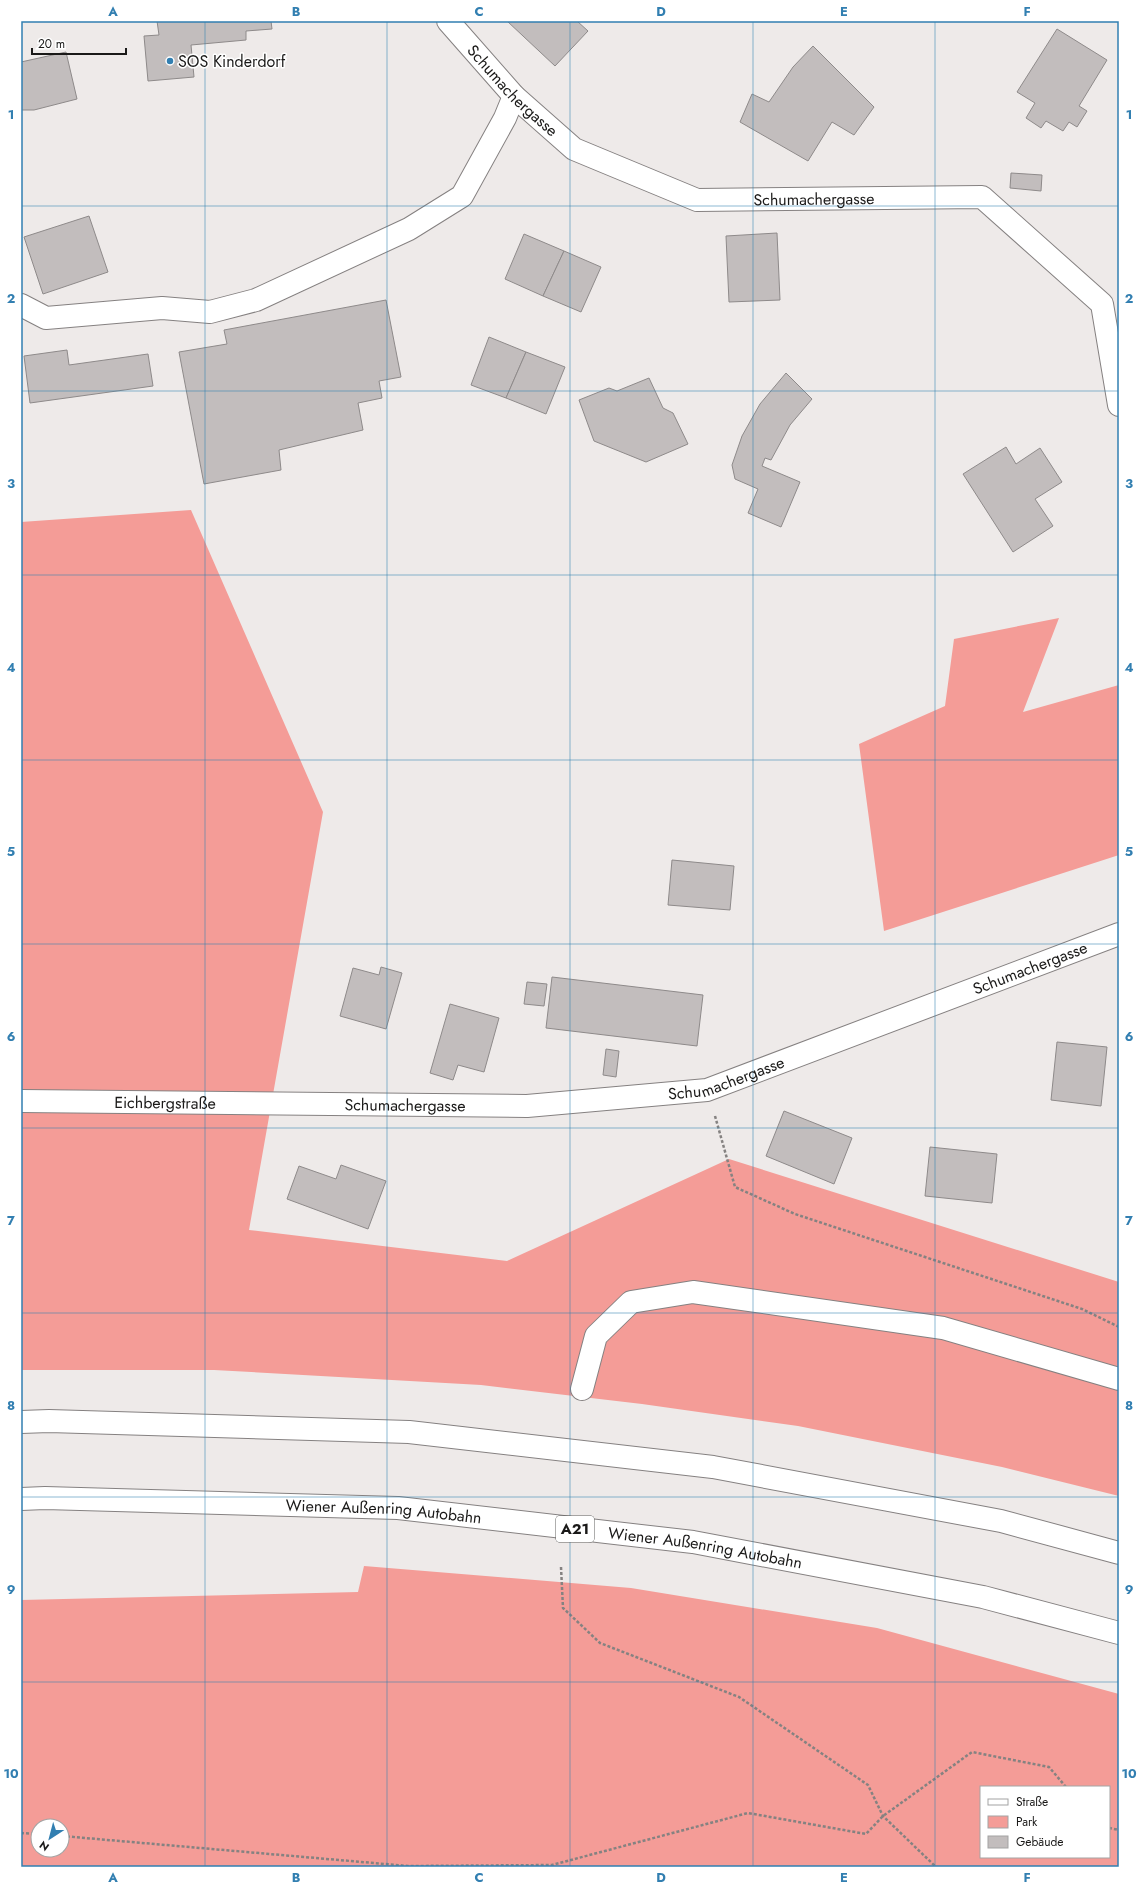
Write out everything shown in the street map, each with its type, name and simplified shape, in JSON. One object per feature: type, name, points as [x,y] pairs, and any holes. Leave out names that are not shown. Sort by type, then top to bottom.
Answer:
[{"type":"main road","name":"Schumachergasse","points":[[448,21],[514,96],[574,149],[697,200],[982,197],[1102,304],[1119,405]]},
{"type":"main road","points":[[21,304],[46,318],[162,308],[210,312],[256,300],[409,229],[462,196],[505,118],[514,96]]},
{"type":"main road","name":"Schumachergasse","points":[[309,1105],[527,1106],[707,1090],[1119,934]]},
{"type":"main road","name":"Eichbergstraße","points":[[21,1101],[309,1105]]},
{"type":"main road","points":[[582,1389],[596,1336],[631,1302],[693,1292],[943,1328],[1119,1379]]},
{"type":"main road","points":[[21,1422],[49,1421],[409,1432],[713,1467],[1001,1521],[1119,1553]]},
{"type":"main road","name":"Wiener Außenring Autobahn","points":[[21,1499],[45,1498],[398,1508],[693,1542],[983,1597],[1119,1632]]},
{"type":"path","points":[[707,1090],[735,1187],[795,1214],[1082,1309],[1119,1328]]},
{"type":"path","points":[[561,1567],[563,1608],[600,1643],[740,1697],[868,1785],[883,1816],[936,1867]]},
{"type":"path","points":[[70,1837],[408,1866],[552,1865],[748,1813],[866,1834],[883,1816],[972,1752],[1049,1767],[1065,1786]]},
{"type":"green space","points":[[191,510],[323,812],[249,1230],[507,1261],[729,1159],[1119,1282],[1119,1496],[1002,1467],[798,1426],[642,1404],[481,1385],[214,1370],[21,1370],[21,522]]},
{"type":"green space","points":[[1059,618],[1023,712],[1119,685],[1119,855],[884,931],[859,744],[945,706],[954,639]]},
{"type":"green space","points":[[364,1566],[631,1588],[877,1628],[1119,1694],[1119,1867],[21,1867],[21,1600],[358,1592]]},
{"type":"building","name":"SOS Kinderdorf","points":[[157,21],[271,21],[272,29],[246,31],[246,40],[191,45],[194,77],[148,81],[144,36],[159,35]]},
{"type":"building","points":[[507,21],[577,21],[588,31],[555,66]]},
{"type":"building","points":[[1057,29],[1107,60],[1079,106],[1087,111],[1077,127],[1069,122],[1063,131],[1046,121],[1041,128],[1026,118],[1035,103],[1017,92]]},
{"type":"building","points":[[813,46],[874,107],[854,135],[832,122],[808,161],[740,122],[752,94],[769,102],[793,67]]},
{"type":"building","points":[[66,52],[77,99],[34,110],[21,110],[21,62]]},
{"type":"building","points":[[1011,173],[1042,175],[1041,191],[1010,188]]},
{"type":"building","points":[[89,216],[108,272],[43,294],[24,237]]},
{"type":"building","points":[[777,233],[780,300],[729,302],[726,236]]},
{"type":"building","points":[[524,234],[564,251],[543,296],[505,279]]},
{"type":"building","points":[[564,251],[601,267],[581,312],[543,296]]},
{"type":"building","points":[[386,300],[401,377],[379,381],[382,398],[358,403],[363,430],[279,450],[281,470],[204,484],[179,352],[227,344],[224,330]]},
{"type":"building","points":[[489,337],[526,352],[506,398],[471,385]]},
{"type":"building","points":[[67,350],[69,365],[148,354],[153,386],[30,403],[24,356]]},
{"type":"building","points":[[526,352],[565,367],[546,414],[506,398]]},
{"type":"building","points":[[786,373],[812,399],[790,425],[771,460],[765,458],[762,466],[800,482],[781,527],[748,513],[758,489],[735,479],[732,465],[742,436],[760,404]]},
{"type":"building","points":[[649,378],[663,408],[673,413],[688,444],[646,462],[594,441],[579,400],[609,388],[617,391]]},
{"type":"building","points":[[1006,447],[1016,464],[1040,448],[1062,482],[1035,499],[1053,526],[1013,552],[963,474]]},
{"type":"building","points":[[672,860],[734,866],[730,910],[668,905]]},
{"type":"building","points":[[381,967],[402,973],[386,1029],[340,1016],[353,968],[379,975]]},
{"type":"building","points":[[552,977],[703,995],[697,1046],[546,1028]]},
{"type":"building","points":[[527,982],[547,984],[544,1006],[524,1004]]},
{"type":"building","points":[[450,1004],[499,1018],[484,1072],[458,1065],[453,1080],[430,1073]]},
{"type":"building","points":[[1057,1042],[1107,1047],[1101,1106],[1051,1100]]},
{"type":"building","points":[[606,1049],[619,1051],[616,1077],[603,1075]]},
{"type":"building","points":[[784,1111],[852,1138],[834,1184],[766,1156]]},
{"type":"building","points":[[930,1147],[997,1154],[992,1203],[925,1196]]},
{"type":"building","points":[[341,1165],[386,1181],[368,1229],[287,1199],[299,1166],[336,1179]]},
{"type":"place","name":"SOS Kinderdorf","points":[[170,61]]}]
